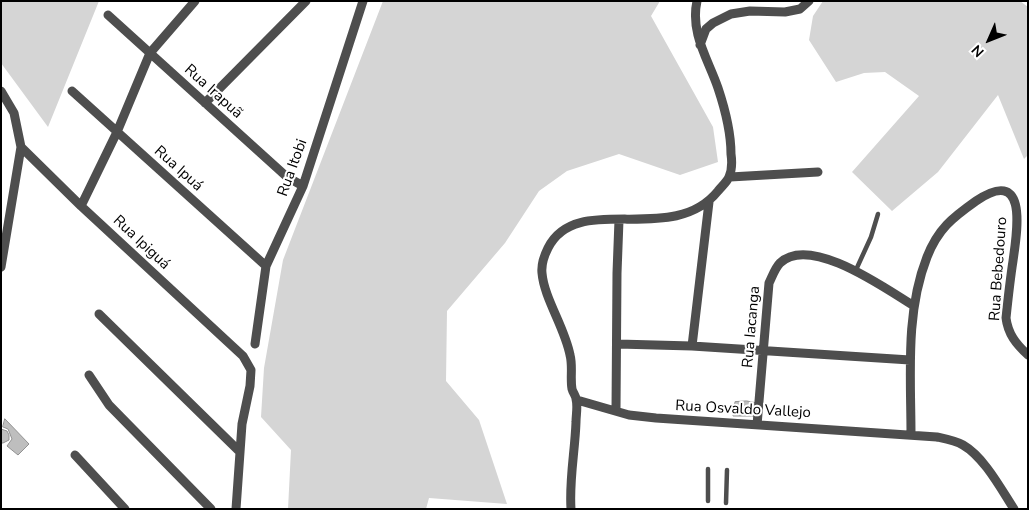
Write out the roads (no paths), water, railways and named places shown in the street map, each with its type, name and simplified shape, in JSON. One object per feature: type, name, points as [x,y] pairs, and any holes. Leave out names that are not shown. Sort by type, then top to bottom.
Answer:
[{"type":"street","points":[[81,206],[117,132],[150,53],[195,1]]},
{"type":"street","points":[[205,103],[306,1]]},
{"type":"street","name":"Rua Itobi","points":[[255,344],[266,266],[303,186],[363,1]]},
{"type":"street","points":[[571,509],[576,400],[572,389],[571,357],[542,273],[543,258],[557,234],[566,227],[578,222],[595,220],[658,219],[680,216],[709,202],[730,176],[732,162],[731,140],[718,87],[700,46],[695,22],[697,1]]},
{"type":"street","points":[[700,46],[706,29],[713,23],[731,14],[750,11],[785,12],[800,9],[810,1]]},
{"type":"street","name":"Rua Irapuã","points":[[108,14],[287,177],[303,186]]},
{"type":"street","points":[[1,91],[14,113],[21,147],[1,267]]},
{"type":"street","name":"Rua Ipuá","points":[[72,91],[266,266]]},
{"type":"street","name":"Rua Ipiguá","points":[[21,147],[81,206],[243,356],[251,370],[250,386],[242,424],[240,452]]},
{"type":"street","points":[[730,176],[818,172]]},
{"type":"street","name":"Rua Bebedouro","points":[[914,306],[927,257],[938,235],[949,221],[989,193],[1003,190],[1010,194],[1017,208],[1017,226],[1006,318],[1007,327],[1017,345],[1028,355]]},
{"type":"street","points":[[692,346],[709,202]]},
{"type":"street","points":[[616,410],[619,220]]},
{"type":"street","name":"Rua Iacanga","points":[[757,425],[769,283],[780,263],[800,254],[814,255],[833,260],[914,306]]},
{"type":"street","points":[[911,434],[910,360],[914,306]]},
{"type":"street","points":[[99,314],[240,452],[236,509]]},
{"type":"street","points":[[618,344],[692,346],[910,360]]},
{"type":"street","points":[[89,375],[109,405],[211,509]]},
{"type":"street","name":"Rua Osvaldo Vallejo","points":[[576,400],[628,415],[656,418],[937,437],[964,445],[982,463],[1014,509]]},
{"type":"street","points":[[75,455],[125,509]]},
{"type":"lane","points":[[855,272],[878,214]]},
{"type":"lane","points":[[708,469],[708,501]]},
{"type":"lane","points":[[726,503],[727,470]]}]
